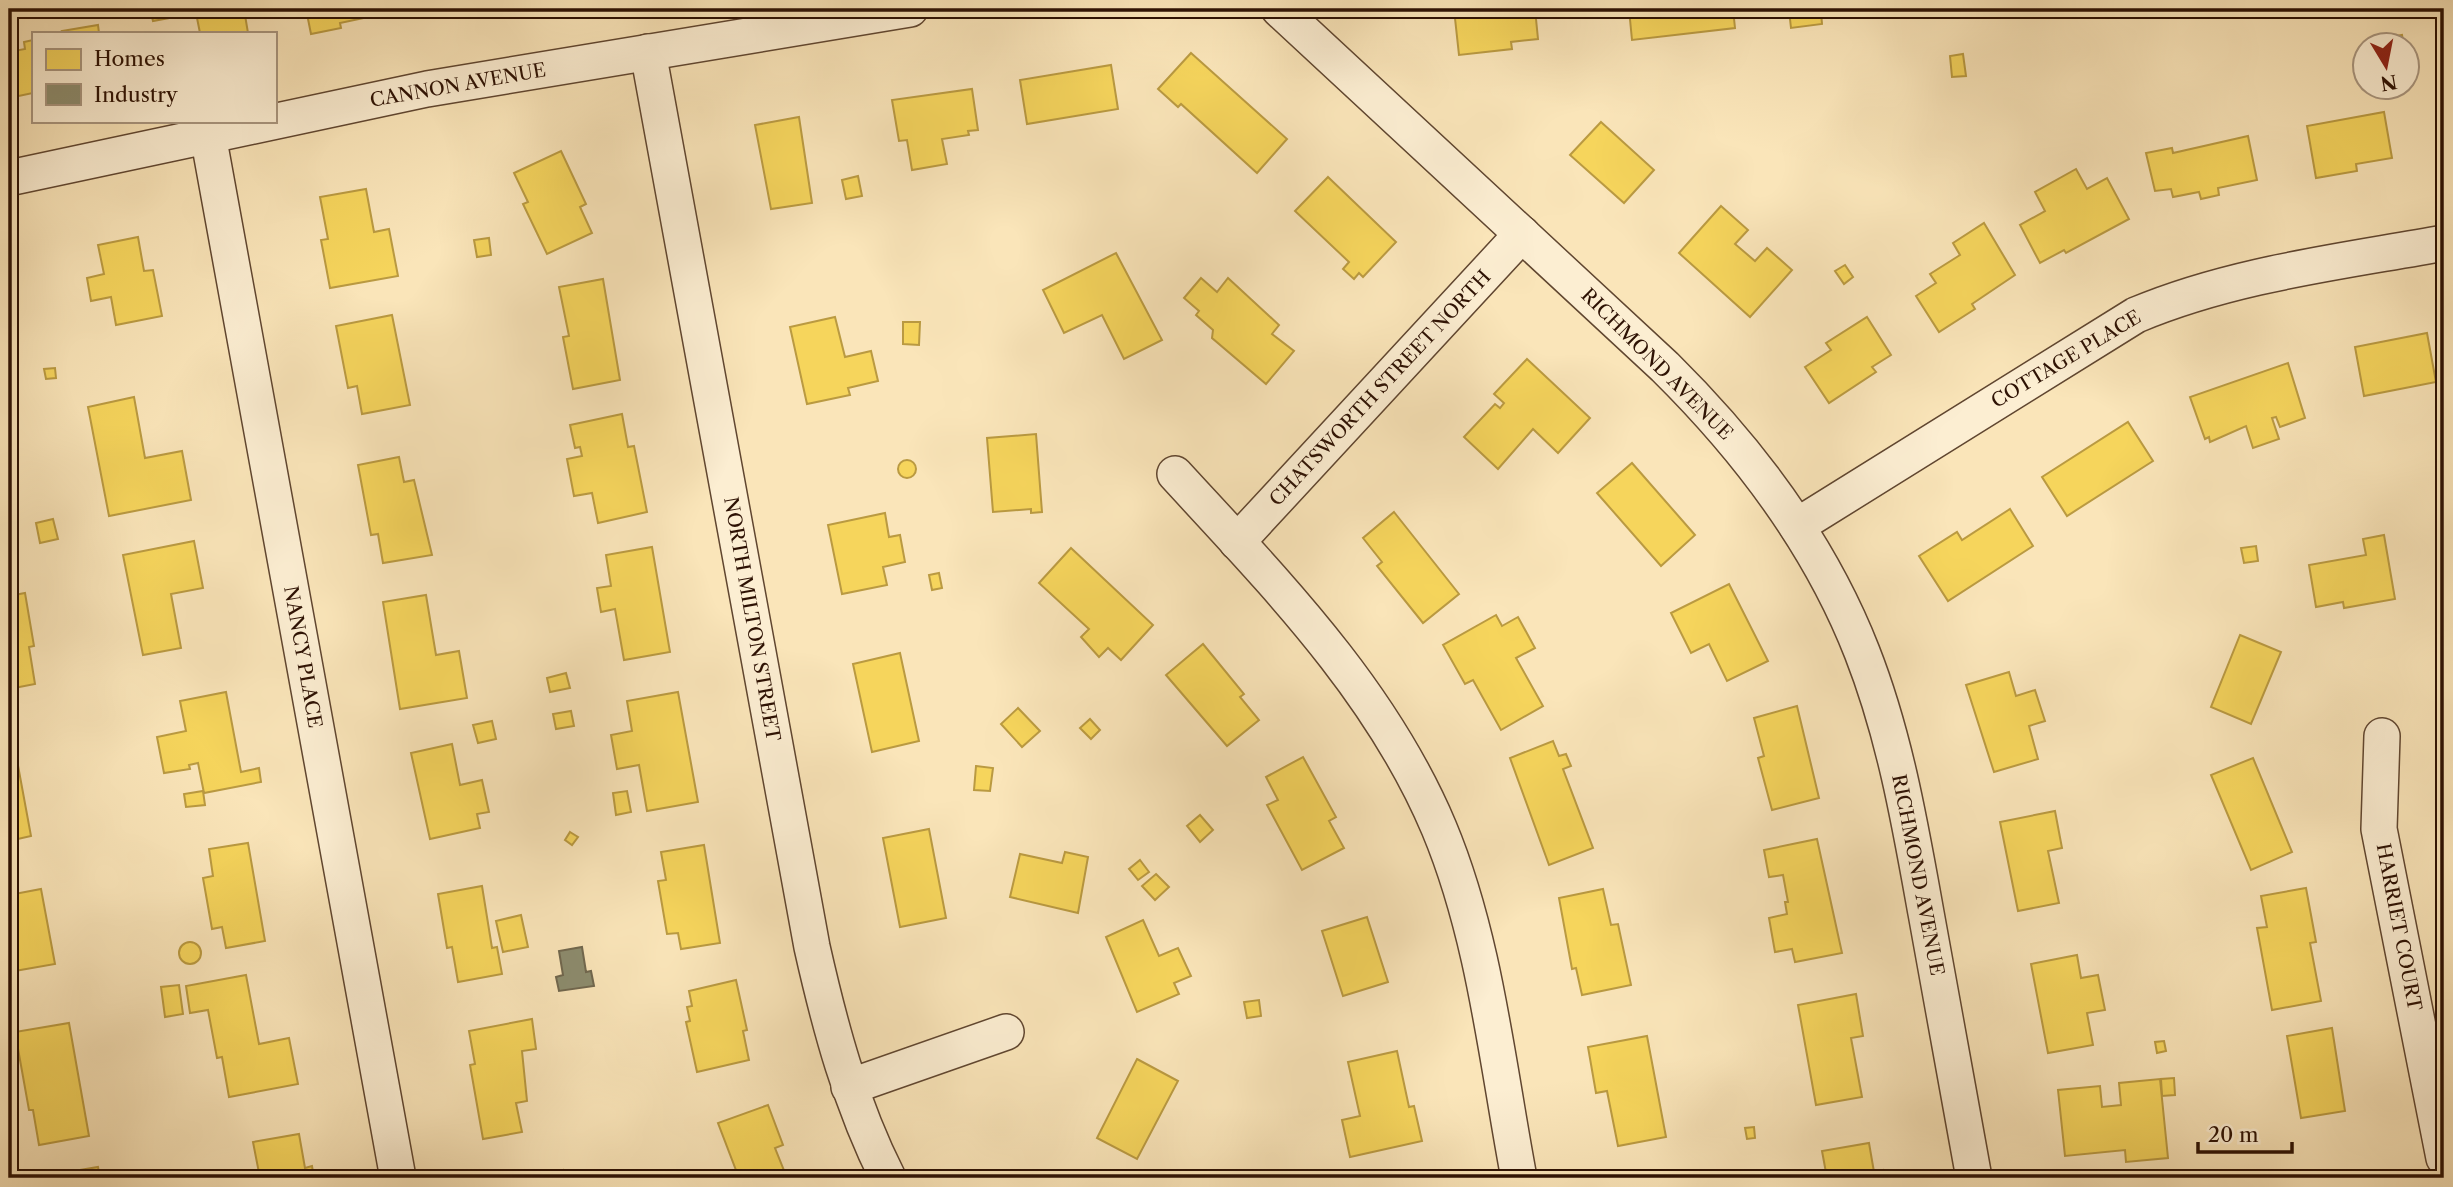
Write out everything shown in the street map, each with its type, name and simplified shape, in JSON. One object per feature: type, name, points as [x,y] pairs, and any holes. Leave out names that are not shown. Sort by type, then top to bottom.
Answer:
[{"type":"street","name":"CANNON AVENUE","points":[[276,121],[427,89],[910,9]]},
{"type":"street","name":"RICHMOND AVENUE","points":[[1279,9],[1708,409],[1756,466],[1827,576],[1862,651],[1888,727],[1906,804],[1974,1178]]},
{"type":"street","name":"NORTH MILTON STREET","points":[[648,52],[812,947],[831,1028],[849,1087],[888,1178]]},
{"type":"street","name":"CANNON AVENUE","points":[[9,178],[270,122]]},
{"type":"street","name":"NANCY PLACE","points":[[208,135],[398,1178]]},
{"type":"street","name":"CHATSWORTH STREET NORTH","points":[[1237,542],[1522,234]]},
{"type":"street","name":"COTTAGE PLACE","points":[[1797,526],[2136,315],[2188,293],[2239,281],[2444,243]]},
{"type":"street","points":[[1175,474],[1321,637],[1371,702],[1409,764],[1440,829],[1463,897],[1480,967],[1519,1178]]},
{"type":"street","name":"HARRIET COURT","points":[[2382,736],[2379,829],[2444,1158]]},
{"type":"street","points":[[849,1087],[1006,1032]]},
{"type":"street","points":[[2432,1178],[2444,1172]]},
{"type":"building: Homes","points":[[150,9],[244,9],[248,32],[200,32],[196,13],[153,21]]},
{"type":"building: Homes","points":[[306,9],[406,9],[340,23],[341,28],[311,34]]},
{"type":"building: Homes","points":[[1454,9],[1535,9],[1538,39],[1511,42],[1512,49],[1459,55]]},
{"type":"building: Homes","points":[[1629,9],[1733,9],[1735,28],[1632,40]]},
{"type":"building: Homes","points":[[1773,9],[1853,9],[1821,12],[1822,24],[1791,28],[1789,10]]},
{"type":"building: Homes","points":[[98,25],[99,32],[62,32]]},
{"type":"building: Homes","points":[[32,40],[32,93],[9,98],[9,52],[25,49],[24,42]]},
{"type":"building: Homes","points":[[1191,53],[1287,139],[1257,173],[1181,104],[1178,107],[1158,89]]},
{"type":"building: Homes","points":[[1963,54],[1966,76],[1952,77],[1950,56]]},
{"type":"building: Homes","points":[[1111,65],[1118,109],[1027,124],[1020,80]]},
{"type":"building: Homes","points":[[972,89],[978,130],[968,131],[969,135],[942,139],[947,164],[912,170],[907,140],[899,141],[892,100]]},
{"type":"building: Homes","points":[[2384,112],[2392,158],[2356,164],[2357,171],[2316,178],[2307,126]]},
{"type":"building: Homes","points":[[799,117],[812,203],[771,209],[755,125]]},
{"type":"building: Homes","points":[[1601,122],[1654,170],[1624,203],[1570,155]]},
{"type":"building: Homes","points":[[2248,136],[2257,180],[2218,188],[2219,195],[2201,199],[2199,192],[2173,197],[2171,189],[2155,191],[2146,153],[2172,148],[2173,153]]},
{"type":"building: Homes","points":[[561,151],[586,204],[580,207],[592,233],[547,254],[523,204],[528,202],[514,173]]},
{"type":"building: Homes","points":[[2076,169],[2087,189],[2107,178],[2129,219],[2066,253],[2064,250],[2040,263],[2020,225],[2045,211],[2035,192]]},
{"type":"building: Homes","points":[[858,176],[862,196],[846,199],[842,180]]},
{"type":"building: Homes","points":[[1328,177],[1396,242],[1363,277],[1359,273],[1354,279],[1343,269],[1349,262],[1295,211]]},
{"type":"building: Homes","points":[[366,189],[374,232],[389,229],[398,276],[330,288],[321,240],[328,239],[320,197]]},
{"type":"building: Homes","points":[[1721,206],[1748,230],[1735,244],[1755,261],[1767,248],[1792,270],[1750,317],[1679,253]]},
{"type":"building: Homes","points":[[1984,223],[2015,275],[1972,304],[1975,309],[1939,332],[1916,296],[1936,283],[1930,274],[1960,255],[1953,243]]},
{"type":"building: Homes","points":[[138,237],[144,271],[153,270],[162,316],[116,325],[111,297],[91,301],[87,278],[104,274],[98,245]]},
{"type":"building: Homes","points":[[489,238],[491,255],[477,257],[474,240]]},
{"type":"building: Homes","points":[[1116,253],[1162,340],[1124,359],[1102,315],[1064,333],[1043,290]]},
{"type":"building: Homes","points":[[1845,265],[1853,277],[1844,284],[1835,271]]},
{"type":"building: Homes","points":[[1201,278],[1217,292],[1228,278],[1279,325],[1272,334],[1294,351],[1266,384],[1212,338],[1213,330],[1196,315],[1199,311],[1184,298]]},
{"type":"building: Homes","points":[[603,279],[620,380],[573,389],[563,337],[569,336],[559,287]]},
{"type":"building: Homes","points":[[392,315],[410,405],[362,414],[357,386],[348,388],[336,326]]},
{"type":"building: Homes","points":[[835,317],[845,357],[871,351],[878,381],[848,388],[850,395],[807,404],[790,327]]},
{"type":"building: Homes","points":[[1867,317],[1891,355],[1872,367],[1876,372],[1829,403],[1805,367],[1831,350],[1826,343]]},
{"type":"building: Homes","points":[[903,322],[920,322],[919,345],[903,344]]},
{"type":"building: Homes","points":[[2427,333],[2436,382],[2364,396],[2355,347]]},
{"type":"building: Homes","points":[[1527,359],[1590,418],[1558,453],[1533,429],[1498,469],[1464,437],[1495,404],[1500,408],[1504,403],[1494,394]]},
{"type":"building: Homes","points":[[2288,363],[2305,418],[2280,427],[2276,417],[2272,418],[2279,439],[2253,448],[2246,426],[2210,442],[2209,437],[2205,439],[2190,397]]},
{"type":"building: Homes","points":[[55,368],[56,378],[46,379],[44,369]]},
{"type":"building: Homes","points":[[134,397],[145,458],[182,451],[191,500],[109,516],[88,407]]},
{"type":"building: Homes","points":[[622,414],[628,447],[634,446],[647,512],[598,523],[592,493],[574,496],[567,459],[582,456],[580,447],[575,448],[570,425]]},
{"type":"building: Homes","points":[[2128,422],[2153,461],[2067,516],[2042,477]]},
{"type":"building: Homes","points":[[1036,434],[1042,512],[1031,513],[1031,509],[993,512],[987,438]]},
{"type":"building: Homes","points":[[399,457],[404,482],[414,480],[432,555],[383,563],[378,534],[371,535],[358,465]]},
{"type":"building: Homes","points":[[907,460],[913,463],[916,469],[913,475],[907,478],[901,475],[898,469],[901,463]]},
{"type":"building: Homes","points":[[1632,463],[1695,535],[1661,566],[1597,493]]},
{"type":"building: Homes","points":[[2010,509],[2033,546],[1948,601],[1919,556],[1957,532],[1962,540]]},
{"type":"building: Homes","points":[[1394,512],[1459,594],[1423,623],[1377,566],[1382,562],[1363,538]]},
{"type":"building: Homes","points":[[885,513],[889,537],[900,535],[905,562],[883,567],[887,585],[842,594],[828,525]]},
{"type":"building: Homes","points":[[53,519],[58,539],[40,543],[36,523]]},
{"type":"building: Homes","points":[[2384,535],[2395,599],[2344,608],[2343,602],[2316,607],[2309,565],[2366,555],[2363,539]]},
{"type":"building: Homes","points":[[194,541],[203,588],[171,594],[181,648],[143,655],[123,555]]},
{"type":"building: Homes","points":[[2256,546],[2258,561],[2244,563],[2241,548]]},
{"type":"building: Homes","points":[[652,547],[670,652],[624,660],[615,609],[601,612],[597,588],[611,586],[606,555]]},
{"type":"building: Homes","points":[[1071,548],[1153,625],[1121,660],[1108,648],[1099,657],[1081,637],[1089,629],[1039,583]]},
{"type":"building: Homes","points":[[939,573],[942,588],[932,590],[929,575]]},
{"type":"building: Homes","points":[[1729,584],[1768,661],[1727,681],[1709,644],[1691,653],[1671,613]]},
{"type":"building: Homes","points":[[25,593],[34,646],[29,647],[35,684],[9,689],[9,596]]},
{"type":"building: Homes","points":[[426,595],[436,655],[459,651],[467,698],[400,709],[383,602]]},
{"type":"building: Homes","points":[[1496,615],[1502,626],[1518,617],[1535,648],[1516,658],[1543,706],[1501,730],[1473,680],[1465,684],[1443,645]]},
{"type":"building: Homes","points":[[2240,635],[2281,652],[2251,724],[2211,707]]},
{"type":"building: Homes","points":[[1203,644],[1244,694],[1240,697],[1259,720],[1227,746],[1166,675]]},
{"type":"building: Homes","points":[[900,653],[919,741],[872,752],[853,664]]},
{"type":"building: Homes","points":[[2009,672],[2016,696],[2035,690],[2045,721],[2029,726],[2038,759],[1994,772],[1966,685]]},
{"type":"building: Homes","points":[[566,673],[570,688],[550,692],[547,678]]},
{"type":"building: Homes","points":[[226,692],[241,772],[259,768],[261,782],[204,793],[198,763],[189,765],[190,769],[164,773],[157,737],[186,731],[180,701]]},
{"type":"building: Homes","points":[[678,692],[698,802],[647,811],[639,765],[617,769],[611,735],[632,731],[627,701]]},
{"type":"building: Homes","points":[[1797,706],[1819,798],[1772,810],[1758,758],[1764,756],[1754,718]]},
{"type":"building: Homes","points":[[1018,708],[1040,731],[1022,747],[1001,724]]},
{"type":"building: Homes","points":[[571,711],[574,726],[556,729],[553,714]]},
{"type":"building: Homes","points":[[1090,719],[1100,730],[1091,739],[1080,728]]},
{"type":"building: Homes","points":[[492,721],[496,739],[478,743],[473,725]]},
{"type":"building: Homes","points":[[9,733],[12,733],[31,836],[9,841]]},
{"type":"building: Homes","points":[[1553,741],[1559,756],[1566,754],[1571,766],[1563,769],[1593,848],[1549,865],[1510,758]]},
{"type":"building: Homes","points":[[452,744],[460,785],[482,780],[489,812],[477,814],[480,828],[430,839],[411,753]]},
{"type":"building: Homes","points":[[1303,757],[1336,817],[1329,821],[1344,848],[1302,870],[1267,805],[1278,800],[1266,777]]},
{"type":"building: Homes","points":[[2253,758],[2292,852],[2251,870],[2211,775]]},
{"type":"building: Homes","points":[[976,766],[993,768],[990,791],[974,790]]},
{"type":"building: Homes","points":[[203,791],[205,805],[186,807],[184,794]]},
{"type":"building: Homes","points":[[627,791],[631,812],[616,815],[613,793]]},
{"type":"building: Homes","points":[[2055,811],[2062,848],[2048,851],[2059,903],[2018,911],[2000,822]]},
{"type":"building: Homes","points":[[1200,815],[1213,830],[1200,842],[1187,826]]},
{"type":"building: Homes","points":[[929,829],[946,918],[900,927],[883,838]]},
{"type":"building: Homes","points":[[570,832],[578,837],[572,845],[565,840]]},
{"type":"building: Homes","points":[[1817,839],[1842,953],[1795,962],[1792,949],[1775,952],[1769,918],[1787,914],[1785,902],[1788,902],[1783,875],[1769,877],[1764,850]]},
{"type":"building: Homes","points":[[248,843],[265,941],[226,948],[222,927],[212,929],[203,878],[213,876],[209,849]]},
{"type":"building: Homes","points":[[704,845],[720,943],[681,949],[678,933],[667,934],[658,881],[666,880],[661,852]]},
{"type":"building: Homes","points":[[1065,852],[1088,857],[1078,913],[1010,897],[1020,854],[1062,863]]},
{"type":"building: Homes","points":[[1140,860],[1149,872],[1138,880],[1129,869]]},
{"type":"building: Homes","points":[[1156,874],[1169,887],[1155,900],[1142,886]]},
{"type":"building: Homes","points":[[482,886],[492,948],[497,947],[502,974],[458,982],[452,947],[447,948],[438,894]]},
{"type":"building: Homes","points":[[2306,888],[2316,942],[2310,943],[2321,1001],[2272,1010],[2257,928],[2267,927],[2261,896]]},
{"type":"building: Homes","points":[[41,889],[55,964],[9,972],[9,895]]},
{"type":"building: Homes","points":[[1603,889],[1611,925],[1618,924],[1631,985],[1582,995],[1576,968],[1572,969],[1559,898]]},
{"type":"building: Homes","points":[[521,915],[528,947],[503,952],[496,921]]},
{"type":"building: Homes","points":[[1367,917],[1388,982],[1343,996],[1322,931]]},
{"type":"building: Homes","points":[[1143,920],[1159,956],[1178,948],[1191,976],[1174,983],[1179,994],[1137,1012],[1106,937]]},
{"type":"building: Homes","points":[[190,942],[198,945],[201,953],[198,961],[190,964],[182,961],[179,953],[182,945]]},
{"type":"building: Homes","points":[[2077,955],[2081,978],[2098,975],[2105,1010],[2087,1013],[2093,1045],[2048,1053],[2031,964]]},
{"type":"building: Homes","points":[[246,975],[259,1044],[289,1038],[298,1084],[229,1097],[222,1057],[217,1058],[208,1010],[190,1013],[186,986]]},
{"type":"building: Homes","points":[[736,980],[747,1030],[743,1031],[749,1060],[697,1072],[686,1022],[690,1021],[687,1007],[692,1006],[689,991]]},
{"type":"building: Homes","points":[[179,985],[183,1014],[165,1017],[161,987]]},
{"type":"building: Homes","points":[[1856,994],[1863,1036],[1851,1038],[1862,1097],[1816,1105],[1798,1005]]},
{"type":"building: Homes","points":[[1259,1000],[1261,1016],[1247,1018],[1244,1002]]},
{"type":"building: Homes","points":[[532,1019],[536,1049],[522,1051],[527,1101],[516,1103],[522,1132],[483,1139],[470,1065],[475,1064],[469,1031]]},
{"type":"building: Homes","points":[[69,1023],[89,1136],[39,1145],[33,1110],[29,1110],[15,1032]]},
{"type":"building: Homes","points":[[2332,1028],[2345,1111],[2301,1118],[2287,1036]]},
{"type":"building: Homes","points":[[1647,1036],[1666,1137],[1618,1146],[1607,1091],[1596,1093],[1588,1047]]},
{"type":"building: Homes","points":[[2164,1041],[2166,1051],[2157,1053],[2155,1042]]},
{"type":"building: Homes","points":[[1397,1051],[1409,1107],[1414,1106],[1422,1141],[1350,1157],[1342,1120],[1360,1116],[1348,1062]]},
{"type":"building: Homes","points":[[1137,1059],[1178,1081],[1137,1159],[1097,1138]]},
{"type":"building: Homes","points":[[2174,1078],[2175,1095],[2162,1096],[2161,1079]]},
{"type":"building: Homes","points":[[2160,1079],[2168,1158],[2126,1162],[2125,1150],[2065,1156],[2058,1090],[2100,1086],[2102,1107],[2121,1105],[2119,1083]]},
{"type":"building: Homes","points":[[768,1105],[783,1145],[775,1148],[787,1178],[739,1178],[718,1123]]},
{"type":"building: Homes","points":[[1754,1127],[1755,1138],[1747,1139],[1745,1128]]},
{"type":"building: Homes","points":[[299,1134],[305,1168],[312,1166],[314,1178],[260,1178],[253,1142]]},
{"type":"building: Homes","points":[[1869,1143],[1874,1172],[1883,1170],[1885,1178],[1827,1178],[1822,1151]]},
{"type":"building: Homes","points":[[98,1167],[100,1178],[50,1178],[50,1175]]},
{"type":"building: Homes","points":[[563,1170],[564,1178],[520,1178]]},
{"type":"building: Homes","points":[[1654,1172],[1655,1178],[1615,1178]]},
{"type":"building: Industry","points":[[582,947],[586,972],[591,971],[594,986],[559,991],[556,977],[563,975],[559,951]]}]
